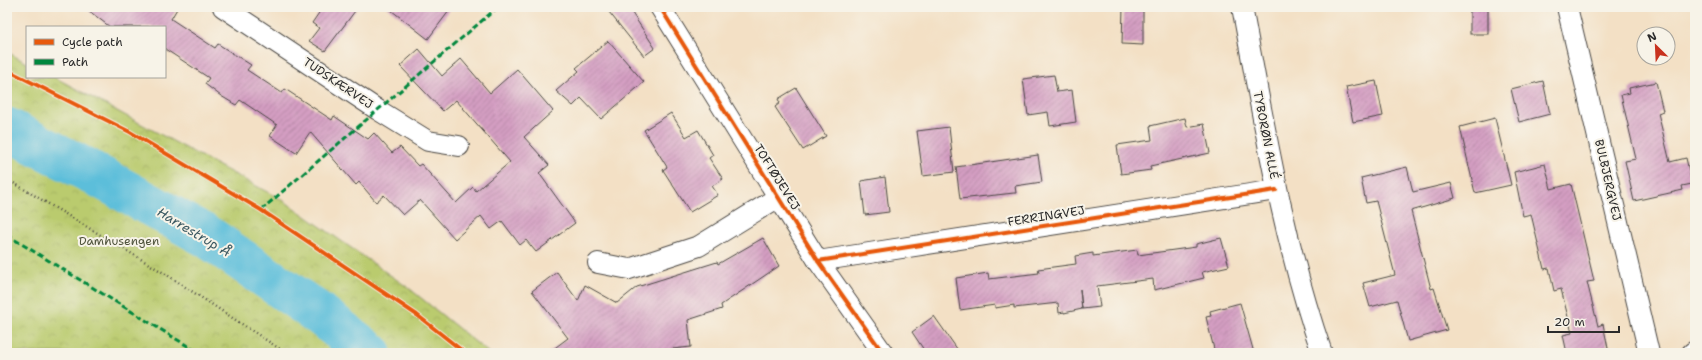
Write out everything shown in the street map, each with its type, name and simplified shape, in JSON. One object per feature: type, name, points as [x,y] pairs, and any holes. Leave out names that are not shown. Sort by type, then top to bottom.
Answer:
[{"type":"street","name":"TUDSKÆRVEJ","points":[[223,7],[378,110],[428,141],[459,146]]},
{"type":"street","name":"TOFTØJEVEJ","points":[[660,7],[777,198],[818,261],[883,353]]},
{"type":"street","name":"TYBORØN ALLÉ","points":[[1242,7],[1276,190],[1314,330],[1322,353]]},
{"type":"street","name":"BULBJERGVEJ","points":[[1567,7],[1649,353]]},
{"type":"street","name":"FERRINGVEJ","points":[[818,261],[1276,190]]},
{"type":"street","name":"TOFTØJEVEJ","points":[[598,263],[629,269],[699,246],[777,198]]},
{"type":"path","points":[[7,179],[164,273],[286,353]]},
{"type":"green space","name":"Damhusengen","points":[[7,52],[26,62],[26,78],[56,78],[284,201],[410,289],[489,353],[7,353]]},
{"type":"building","points":[[84,7],[178,7],[171,19],[215,48],[218,44],[251,65],[247,70],[282,93],[285,89],[332,120],[334,116],[368,139],[374,133],[392,153],[400,147],[418,166],[421,164],[456,203],[473,187],[476,191],[510,162],[456,100],[443,111],[400,66],[419,49],[442,76],[461,59],[490,93],[517,69],[553,111],[524,137],[549,165],[539,173],[575,223],[536,252],[526,240],[520,245],[502,221],[491,229],[481,216],[455,239],[420,200],[403,215],[384,195],[376,202],[359,182],[356,185],[310,132],[296,153],[270,136],[277,125],[240,100],[236,105],[221,96],[205,84],[209,78],[166,50],[166,26],[109,26]]},
{"type":"building","points":[[323,7],[358,7],[325,51],[309,41],[319,28],[312,23]]},
{"type":"building","points":[[387,7],[452,7],[428,39]]},
{"type":"building","points":[[605,7],[628,7],[655,48],[644,56]]},
{"type":"building","points":[[1123,7],[1143,7],[1143,45],[1122,44]]},
{"type":"building","points":[[1470,7],[1488,7],[1488,34],[1470,34]]},
{"type":"building","points":[[608,41],[644,82],[601,119],[581,98],[573,106],[556,91],[579,71],[576,68]]},
{"type":"building","points":[[1054,75],[1057,92],[1072,90],[1076,122],[1050,126],[1048,112],[1028,115],[1023,79]]},
{"type":"building","points":[[1376,81],[1383,116],[1353,122],[1346,87]]},
{"type":"building","points":[[1543,81],[1550,114],[1519,122],[1511,89]]},
{"type":"building","points":[[1656,82],[1663,111],[1658,113],[1670,162],[1686,158],[1692,184],[1682,186],[1683,190],[1634,201],[1625,161],[1636,159],[1621,95],[1630,93],[1629,88]]},
{"type":"building","points":[[796,88],[826,136],[803,150],[775,107],[780,103],[778,99]]},
{"type":"building","points":[[671,113],[686,137],[698,130],[713,155],[709,158],[723,179],[712,186],[718,195],[690,212],[663,170],[667,167],[644,130]]},
{"type":"building","points":[[1185,118],[1187,127],[1204,124],[1210,153],[1150,166],[1151,170],[1121,174],[1117,145],[1152,140],[1150,126]]},
{"type":"building","points":[[1495,118],[1511,185],[1475,193],[1460,127]]},
{"type":"building","points":[[949,127],[954,172],[923,176],[917,131]]},
{"type":"building","points":[[1038,155],[1042,182],[1015,186],[1016,193],[960,199],[956,167]]},
{"type":"building","points":[[1545,164],[1551,189],[1571,184],[1594,281],[1587,282],[1598,326],[1603,324],[1609,353],[1567,353],[1563,335],[1572,333],[1561,289],[1554,291],[1549,268],[1544,269],[1531,214],[1523,216],[1514,172]]},
{"type":"building","points":[[1407,167],[1413,192],[1451,183],[1455,198],[1411,211],[1431,289],[1434,288],[1447,330],[1408,341],[1397,300],[1370,307],[1363,283],[1395,275],[1376,201],[1366,203],[1361,178]]},
{"type":"building","points":[[885,177],[889,212],[865,215],[861,181]]},
{"type":"building","points":[[763,238],[779,266],[721,305],[722,309],[688,320],[691,347],[672,349],[675,353],[548,353],[568,338],[532,291],[557,272],[578,301],[585,285],[617,303],[637,287],[717,262],[718,264]]},
{"type":"building","points":[[1221,238],[1229,266],[1202,272],[1204,278],[1154,290],[1153,279],[1097,286],[1100,307],[1059,313],[1058,303],[1014,308],[1014,305],[995,308],[995,305],[960,310],[956,278],[988,273],[989,279],[1039,273],[1038,269],[1076,264],[1075,256],[1093,253],[1093,256],[1137,250],[1138,255],[1196,247],[1196,244]]},
{"type":"building","points":[[1240,303],[1254,353],[1215,353],[1206,317],[1211,316],[1210,311]]},
{"type":"building","points":[[934,316],[960,353],[926,353],[912,332]]},
{"type":"waterway","name":"Harrestrup Å","points":[[7,129],[93,173],[208,237],[321,315],[370,353]]},
{"type":"marked path","points":[[261,210],[498,7]]},
{"type":"marked path","points":[[7,235],[199,353]]},
{"type":"cycle path","points":[[660,7],[818,261],[883,353]]},
{"type":"cycle path","points":[[7,70],[130,132],[261,210],[417,315],[465,353]]},
{"type":"cycle path","points":[[818,261],[1276,190]]}]
